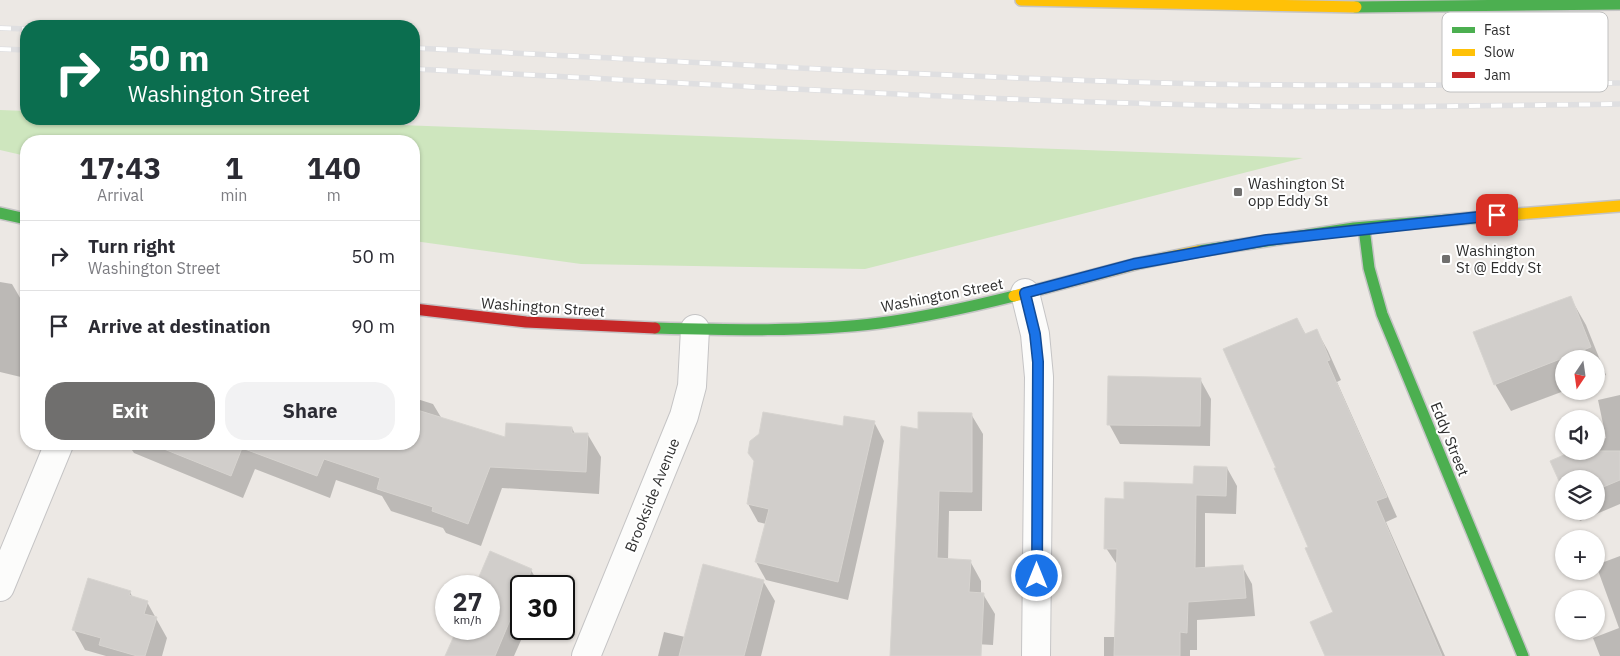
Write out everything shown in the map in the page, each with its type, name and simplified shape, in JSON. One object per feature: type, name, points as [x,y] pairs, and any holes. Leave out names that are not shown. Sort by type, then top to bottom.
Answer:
[{"type":"main road","points":[[1021,0],[1202,6],[1334,7],[1620,4]]},
{"type":"main road","name":"Washington Street","points":[[420,310],[541,324],[695,329],[784,329],[878,323],[957,310],[1093,274],[1267,240],[1364,228],[1620,206]]},
{"type":"main road","points":[[0,213],[20,218]]},
{"type":"main road","name":"Eddy Street","points":[[1364,228],[1369,268],[1382,314],[1523,656]]},
{"type":"street","points":[[1025,293],[1035,334],[1038,377],[1036,656]]},
{"type":"street","name":"Brookside Avenue","points":[[586,656],[684,416],[692,386],[695,329]]},
{"type":"street","points":[[0,587],[57,450]]},
{"type":"green space","points":[[0,110],[20,111],[20,125],[399,125],[1303,158],[865,269],[581,264],[420,242],[420,135],[20,135],[20,155],[0,150]]},
{"type":"building","points":[[1571,296],[1591,347],[1583,350],[1555,350],[1555,361],[1494,385],[1473,332]]},
{"type":"building","points":[[1297,318],[1305,334],[1317,329],[1330,360],[1327,361],[1387,497],[1376,501],[1442,656],[1325,656],[1310,622],[1333,612],[1305,548],[1308,547],[1274,468],[1276,468],[1223,349]]},
{"type":"building","points":[[1108,376],[1201,378],[1200,426],[1107,425]]},
{"type":"building","points":[[420,411],[505,437],[506,423],[572,427],[572,433],[588,433],[586,472],[490,467],[468,524],[432,511],[433,507],[377,489],[380,478],[324,459],[317,476],[247,450],[420,450]]},
{"type":"building","points":[[763,412],[843,426],[844,416],[875,421],[838,582],[755,562],[769,509],[747,504],[754,461],[748,453],[750,441],[759,434]]},
{"type":"building","points":[[918,412],[972,413],[972,492],[939,491],[937,558],[971,560],[969,592],[984,593],[981,656],[890,656],[901,426],[918,429]]},
{"type":"building","points":[[166,450],[241,450],[231,476]]},
{"type":"building","points":[[1605,451],[1620,451],[1620,480],[1605,486],[1605,470],[1555,470],[1555,472],[1550,461],[1555,459],[1605,460]]},
{"type":"building","points":[[1194,466],[1227,467],[1226,496],[1196,495],[1195,568],[1243,565],[1246,598],[1188,602],[1187,633],[1180,632],[1180,656],[1114,656],[1117,549],[1104,549],[1105,498],[1124,499],[1124,482],[1193,484]]},
{"type":"building","points":[[490,551],[532,569],[530,575],[510,575],[510,620],[495,656],[445,656],[452,640],[500,640],[500,575],[480,575]]},
{"type":"building","points":[[703,564],[764,580],[744,656],[679,656]]},
{"type":"building","points":[[88,578],[131,591],[129,595],[148,601],[144,614],[157,617],[145,656],[137,656],[99,645],[101,638],[72,630]]},
{"type":"railway","points":[[0,28],[20,29]]},
{"type":"railway","points":[[420,48],[1071,80],[1222,84],[1442,85]]},
{"type":"railway","points":[[0,49],[20,50]]},
{"type":"railway","points":[[420,69],[883,93],[1222,106],[1336,107],[1620,104]]},
{"type":"railway","points":[[1608,83],[1620,83]]},
{"type":"traffic: fast","points":[[1356,7],[1620,4]]},
{"type":"traffic: fast","points":[[0,213],[20,218]]},
{"type":"traffic: fast","points":[[1199,251],[1354,228],[1518,214]]},
{"type":"traffic: fast","points":[[1364,228],[1369,268],[1382,314],[1523,656]]},
{"type":"traffic: fast","points":[[655,328],[768,330],[852,326],[931,315],[1014,296]]},
{"type":"traffic: slow","points":[[1021,0],[1356,7]]},
{"type":"traffic: slow","points":[[1518,214],[1620,206]]},
{"type":"traffic: slow","points":[[1014,296],[1136,264],[1199,251]]},
{"type":"traffic: jam","points":[[420,310],[526,322],[655,328]]},
{"type":"place","name":"Washington St opp Eddy St","points":[[1238,192]]},
{"type":"place","name":"Washington St @ Eddy St","points":[[1446,259]]},
{"type":"route","points":[[1037,576],[1038,362],[1035,334],[1025,293],[1134,264],[1267,240],[1497,215]]}]
